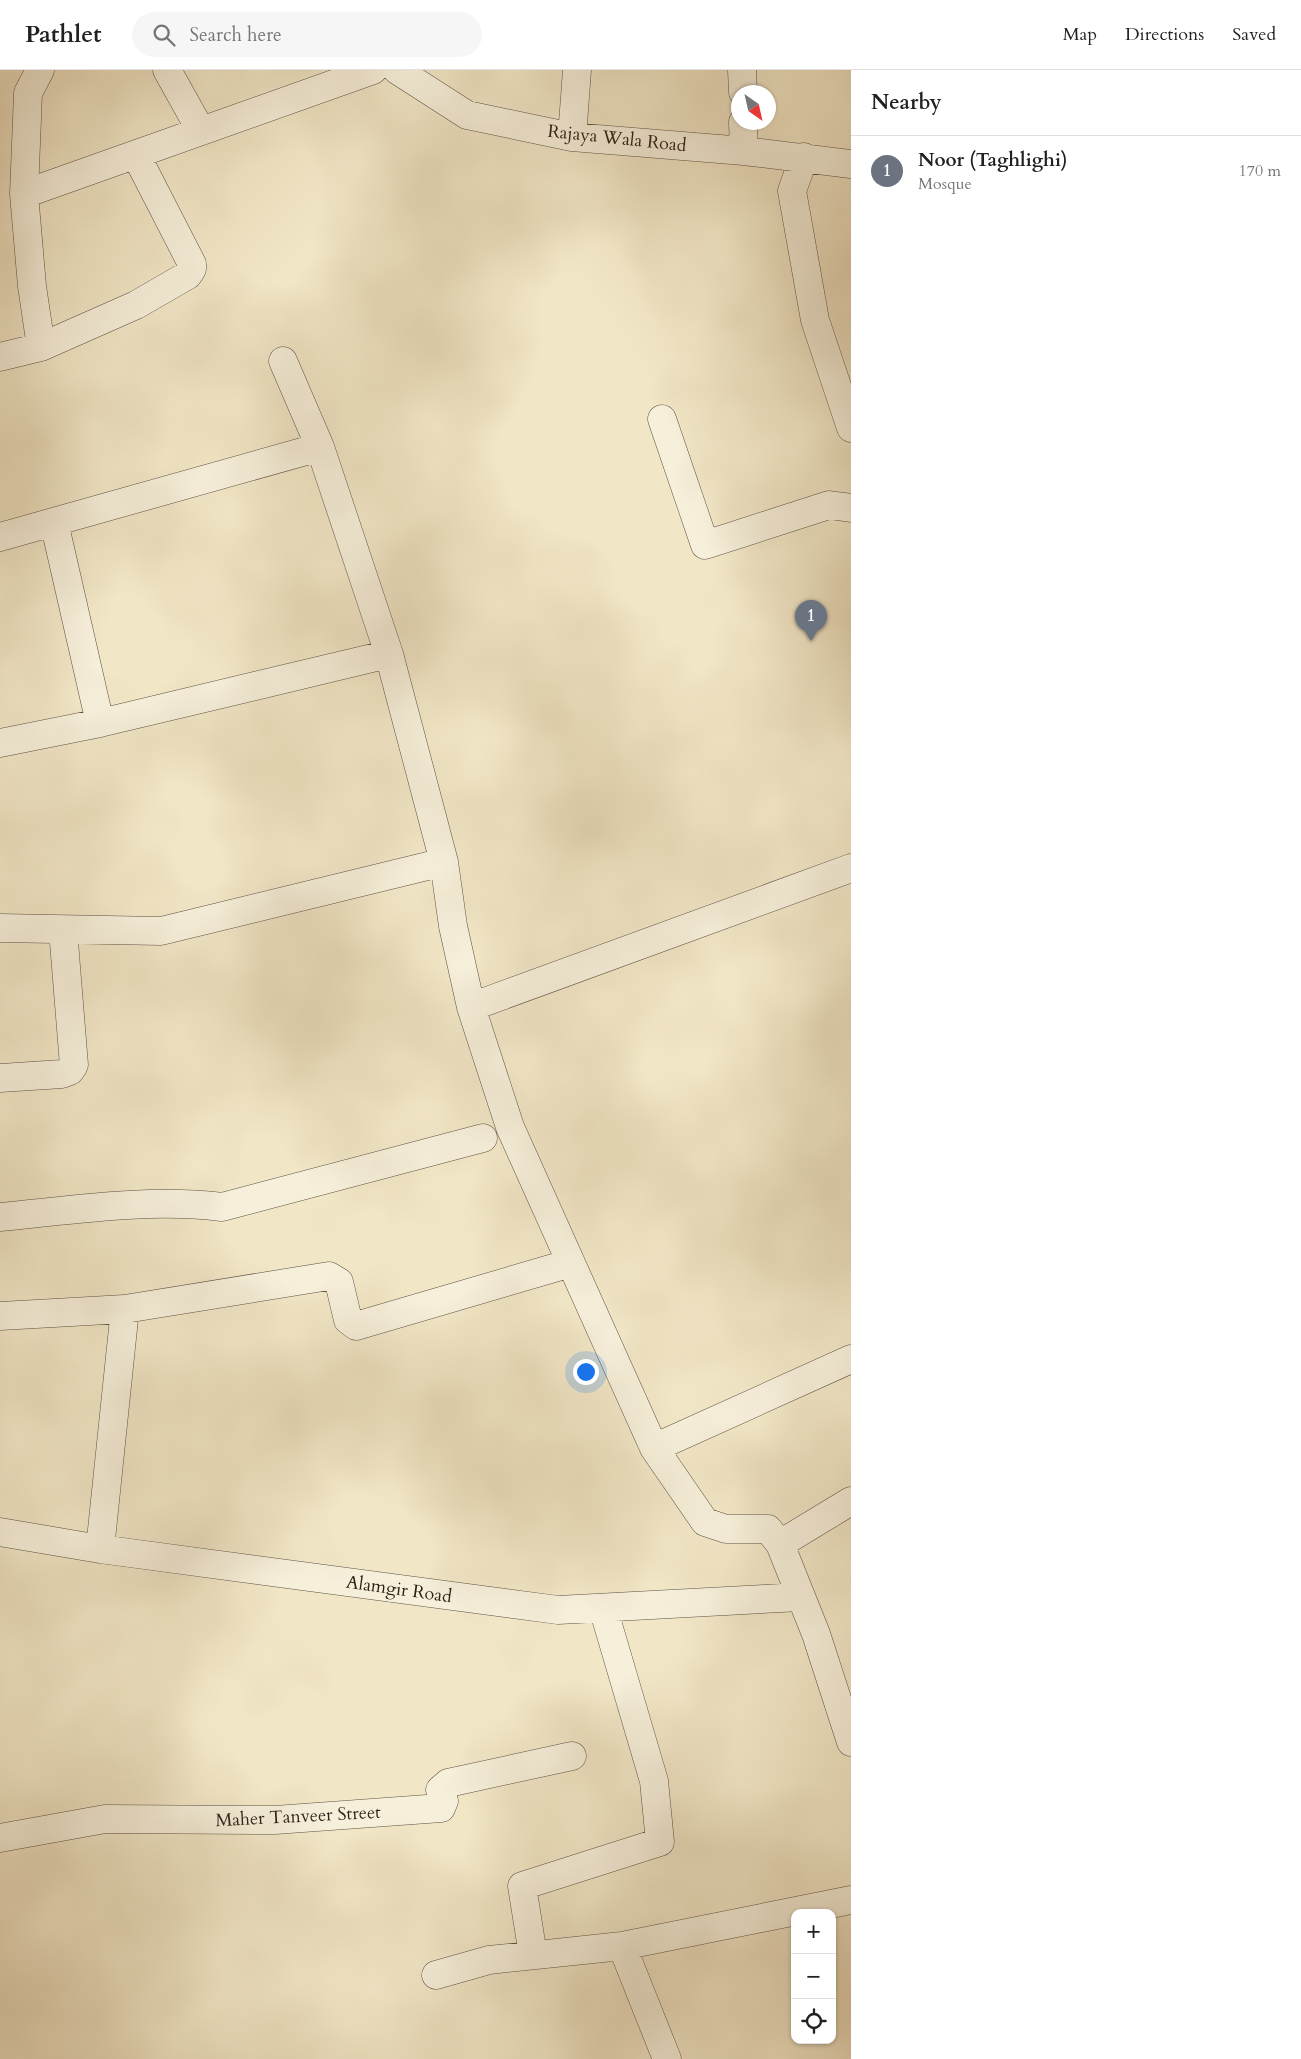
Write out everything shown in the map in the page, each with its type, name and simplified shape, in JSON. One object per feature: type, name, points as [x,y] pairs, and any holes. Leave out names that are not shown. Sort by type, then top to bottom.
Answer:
[{"type":"street","points":[[40,70],[28,93],[24,194],[32,286],[41,347]]},
{"type":"street","points":[[167,70],[201,131]]},
{"type":"street","points":[[24,194],[373,70]]},
{"type":"street","name":"Rajaya Wala Road","points":[[397,70],[467,115],[572,136],[804,157],[851,164]]},
{"type":"street","points":[[572,136],[577,70]]},
{"type":"street","points":[[742,70],[743,85]]},
{"type":"street","points":[[744,130],[744,151]]},
{"type":"street","points":[[0,357],[41,347],[136,305],[188,275],[192,269],[192,264],[136,155]]},
{"type":"street","points":[[804,157],[792,191],[816,320],[851,428]]},
{"type":"street","points":[[283,361],[320,448],[388,654],[444,862],[453,926],[471,1007],[510,1127],[654,1448],[705,1522],[726,1530],[768,1529],[780,1544],[816,1634],[851,1742]]},
{"type":"street","points":[[662,419],[704,545],[828,505],[851,508]]},
{"type":"street","points":[[0,537],[320,448]]},
{"type":"street","points":[[54,522],[100,723]]},
{"type":"street","points":[[0,743],[100,723],[388,654]]},
{"type":"street","points":[[0,928],[161,931],[444,862]]},
{"type":"street","points":[[471,1007],[851,868]]},
{"type":"street","points":[[0,1078],[62,1074],[70,1071],[74,1064],[63,930]]},
{"type":"street","points":[[0,1217],[149,1203],[190,1203],[222,1207],[483,1138]]},
{"type":"street","points":[[0,1316],[125,1309],[329,1276],[340,1282],[348,1320],[356,1326],[571,1263]]},
{"type":"street","points":[[100,1548],[125,1309]]},
{"type":"street","points":[[654,1448],[851,1359]]},
{"type":"street","points":[[780,1544],[851,1502]]},
{"type":"street","name":"Alamgir Road","points":[[0,1532],[100,1548],[558,1610],[800,1596]]},
{"type":"street","points":[[533,1955],[522,1886],[660,1842],[654,1781],[603,1608]]},
{"type":"street","name":"Maher Tanveer Street","points":[[0,1838],[104,1819],[275,1820],[441,1808],[444,1802],[440,1790],[448,1784],[572,1756]]},
{"type":"street","points":[[436,1974],[489,1960],[622,1946],[851,1900]]},
{"type":"street","points":[[622,1946],[667,2059]]},
{"type":"place","name":"Noor (Taghlighi)","points":[[811,641]]}]
